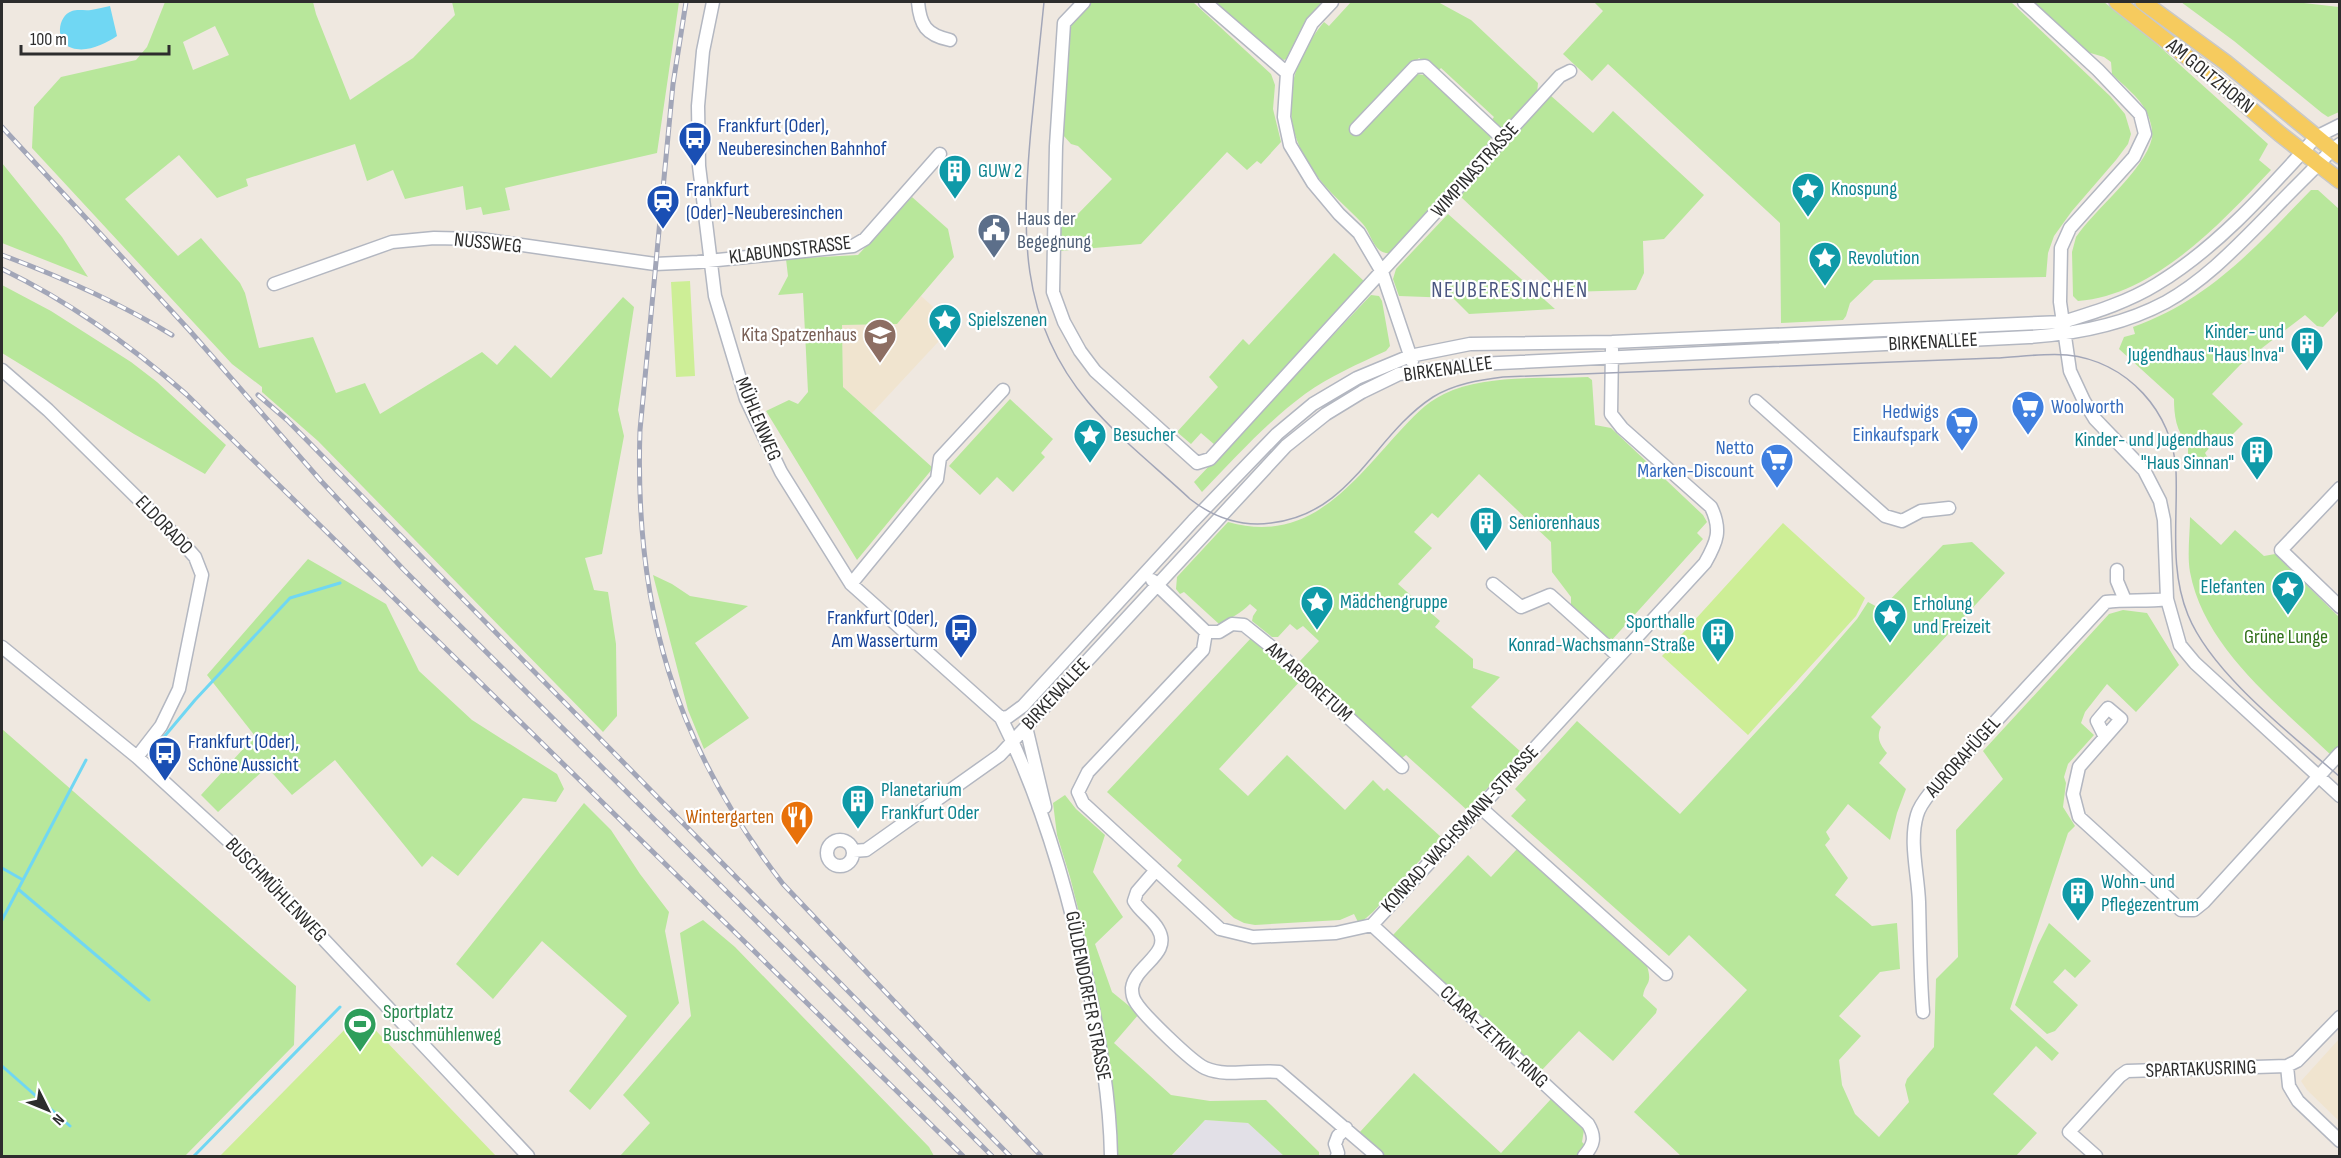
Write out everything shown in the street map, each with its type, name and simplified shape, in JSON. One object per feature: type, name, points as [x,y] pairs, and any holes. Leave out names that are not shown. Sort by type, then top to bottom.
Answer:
[{"type":"main road","name":"AM GOLTZHORN","points":[[2117,2],[2340,181]]},
{"type":"main road","name":"AM GOLTZHORN","points":[[2143,2],[2225,62],[2316,137],[2337,150]]},
{"type":"street","name":"MÜHLENWEG","points":[[713,2],[703,51],[698,106],[699,166],[715,296],[746,399],[781,472],[850,584],[1001,718]]},
{"type":"street","points":[[918,2],[919,19],[928,30],[937,37],[950,40]]},
{"type":"street","points":[[1084,2],[1064,23],[1056,146],[1053,292],[1064,322],[1095,372],[1192,460],[1197,463],[1210,459],[1382,272]]},
{"type":"street","points":[[1205,2],[1287,74]]},
{"type":"street","points":[[1332,2],[1312,23],[1287,74],[1284,117],[1290,145],[1312,183],[1359,233],[1382,272],[1415,372]]},
{"type":"street","points":[[2024,2],[2098,70],[2140,114],[2145,134],[2134,157],[2070,228],[2061,248],[2060,302],[2070,371],[2095,419],[2144,470],[2157,494],[2164,520],[2167,599],[2180,645],[2195,663],[2340,796]]},
{"type":"street","points":[[1356,129],[1415,67],[1425,66],[1503,139]]},
{"type":"street","name":"WIMPINASTRASSE","points":[[1382,272],[1560,76],[1570,71]]},
{"type":"street","points":[[2316,137],[2340,126]]},
{"type":"street","name":"BIRKENALLEE","points":[[2316,137],[2198,256],[2156,285],[2126,300],[2063,322],[1612,342],[1470,344],[1410,356],[1357,378],[1313,404],[1277,434],[1023,706],[1008,717],[1001,718],[1012,741],[1257,476],[1294,440],[1326,414],[1362,392],[1399,374],[1478,364],[2064,335],[2119,321],[2165,302],[2205,276],[2319,164],[2337,150]]},
{"type":"street","name":"KLABUNDSTRASSE","points":[[709,261],[853,246],[865,239],[940,154]]},
{"type":"street","name":"NUSSWEG","points":[[274,284],[392,242],[434,238],[480,239],[639,263],[709,261]]},
{"type":"street","name":"KONRAD-WACHSMANN-STRASSE","points":[[1206,632],[1203,650],[1088,772],[1078,792],[1083,804],[1220,928],[1253,937],[1336,933],[1372,925],[1705,563],[1717,542],[1717,520],[1711,507],[1622,428],[1611,414],[1612,342]]},
{"type":"street","name":"ELDORADO","points":[[2,370],[48,410],[180,540],[195,557],[202,575],[179,690],[162,726],[137,757]]},
{"type":"street","points":[[850,584],[937,479],[940,458],[1003,390]]},
{"type":"street","points":[[1756,401],[1886,516],[1902,521],[1921,511],[1950,508]]},
{"type":"street","points":[[2340,488],[2281,550],[2340,607]]},
{"type":"street","points":[[2117,570],[2117,581],[2125,600]]},
{"type":"street","points":[[1145,574],[1206,632]]},
{"type":"street","points":[[1493,584],[1521,607],[1550,596],[1618,656]]},
{"type":"street","name":"AURORAHÜGEL","points":[[1923,1012],[1914,837],[1916,816],[1921,805],[1934,788],[2106,602],[2167,599]]},
{"type":"street","name":"AM ARBORETUM","points":[[1206,632],[1219,632],[1232,624],[1244,625],[1274,649],[1402,767]]},
{"type":"street","name":"BUSCHMÜHLENWEG","points":[[2,647],[137,757],[245,856],[528,1156]]},
{"type":"street","name":"GÜLDENDORFER STRASSE","points":[[1026,727],[1061,873]]},
{"type":"street","points":[[2105,737],[2079,767],[2074,781],[2073,794],[2079,817],[2181,910],[2194,910],[2204,902],[2340,753]]},
{"type":"street","points":[[853,851],[866,850],[1000,755],[1012,741]]},
{"type":"street","name":"GÜLDENDORFER STRASSE","points":[[1012,741],[1069,897],[1104,1060],[1111,1156]]},
{"type":"street","points":[[1481,808],[1666,974]]},
{"type":"street","points":[[1156,870],[1137,892],[1134,901],[1138,908],[1158,927],[1162,938],[1160,951],[1137,975],[1132,989],[1135,1001],[1194,1060],[1206,1068],[1221,1072],[1279,1072],[1377,1156]]},
{"type":"street","name":"CLARA-ZETKIN-RING","points":[[1372,925],[1588,1124],[1594,1132],[1593,1144],[1584,1156]]},
{"type":"street","points":[[2340,1017],[2297,1061],[2287,1066],[2289,1086],[2298,1101],[2340,1141]]},
{"type":"street","name":"SPARTAKUSRING","points":[[2096,1156],[2069,1132],[2127,1071],[2287,1066]]},
{"type":"street","points":[[1337,1156],[1335,1144],[1338,1136],[1346,1128]]},
{"type":"shaded area","name":"Kita Spatzenhaus","points":[[921,296],[948,320],[934,335],[939,341],[872,413],[843,387],[842,325],[897,324]]},
{"type":"shaded area","points":[[2339,1039],[2339,1121],[2307,1090],[2301,1081]]},
{"type":"shaded area","points":[[1205,1120],[1248,1123],[1284,1156],[1172,1156]]},
{"type":"green space","points":[[165,2],[313,2],[350,100],[413,58],[455,15],[452,2],[679,2],[657,153],[505,188],[510,210],[483,215],[481,207],[466,210],[463,186],[405,199],[393,170],[367,181],[355,144],[246,179],[248,186],[217,198],[179,155],[125,199],[178,256],[201,238],[240,283],[245,293],[259,348],[313,337],[336,393],[365,383],[380,414],[482,352],[497,365],[515,345],[551,378],[623,297],[634,307],[618,410],[624,436],[602,554],[585,558],[594,590],[608,592],[616,644],[617,716],[603,732],[318,441],[262,392],[262,387],[232,364],[32,148],[34,107],[61,77],[136,60],[147,47]],"holes":[[[215,26],[229,55],[193,70],[183,42]]]},
{"type":"green space","points":[[1090,2],[1193,2],[1271,74],[1275,85],[1273,109],[1281,142],[1261,164],[1257,161],[1247,170],[1227,152],[1141,244],[1059,251],[1063,214],[1073,219],[1112,179],[1078,146],[1071,144],[1063,135],[1069,32],[1072,21]]},
{"type":"green space","points":[[1215,2],[1324,2],[1305,22],[1288,58],[1284,60],[1276,57]]},
{"type":"green space","points":[[1351,2],[1438,2],[1471,20],[1538,83],[1537,94],[1505,127],[1501,128],[1490,122],[1494,117],[1441,68],[1436,73],[1419,58],[1352,128],[1417,74],[1431,76],[1487,129],[1491,137],[1489,145],[1391,253],[1380,251],[1362,223],[1320,180],[1303,154],[1291,115],[1294,77],[1301,58],[1324,22],[1329,26]]},
{"type":"green space","points":[[1594,2],[2011,2],[2110,96],[2125,114],[2131,134],[2128,144],[2116,160],[2072,211],[2054,236],[2048,253],[2046,277],[1874,280],[1850,303],[1843,320],[1781,323],[1780,223],[1608,64],[1592,81],[1563,54],[1603,11]]},
{"type":"green space","points":[[2032,2],[2104,2],[2150,38],[2268,144],[2259,160],[2271,170],[2231,212],[2185,253],[2160,271],[2106,296],[2078,301],[2073,296],[2072,252],[2076,237],[2084,226],[2140,163],[2152,138],[2151,124],[2139,101],[2112,74],[2111,62],[2104,57],[2087,52]]},
{"type":"green space","points":[[2181,2],[2295,2],[2339,7],[2339,112],[2328,117],[2322,113],[2234,41]]},
{"type":"green space","points":[[1550,95],[1593,133],[1613,111],[1704,195],[1664,239],[1643,241],[1644,273],[1636,290],[1567,292],[1556,287],[1461,197],[1461,194]]},
{"type":"green space","points":[[2,163],[62,237],[88,277],[2,243]]},
{"type":"green space","points":[[2311,190],[2318,190],[2339,209],[2339,310],[2323,327],[2317,326],[2305,315],[2240,365],[2212,394],[2243,424],[2223,444],[2217,439],[2205,453],[2209,460],[2188,460],[2188,443],[2177,423],[2174,399],[2119,349],[2124,337],[2135,334],[2133,327],[2186,302],[2209,286],[2251,251]]},
{"type":"green space","points":[[912,197],[948,229],[954,257],[897,324],[842,325],[843,387],[933,468],[857,560],[766,411],[789,400],[798,404],[808,392],[803,293],[778,295],[788,276],[786,259],[858,255]]},
{"type":"green space","points":[[1448,214],[1555,309],[1469,314],[1453,298],[1399,296],[1393,279],[1396,269]]},
{"type":"green space","points":[[1334,253],[1365,282],[1215,445],[1201,433],[1191,444],[1177,432],[1218,387],[1209,377],[1243,339],[1249,345]]},
{"type":"green space","points":[[690,281],[695,376],[676,377],[671,282]]},
{"type":"green space","points":[[2,285],[51,311],[131,362],[157,382],[226,445],[205,474],[134,434],[2,353]]},
{"type":"green space","points":[[1371,295],[1379,296],[1382,301],[1390,346],[1386,351],[1334,376],[1305,394],[1264,428],[1202,492],[1194,482]]},
{"type":"green space","points":[[1588,377],[1592,380],[1595,425],[1611,428],[1703,515],[1707,522],[1697,533],[1703,539],[1611,641],[1571,605],[1571,597],[1552,572],[1551,542],[1479,474],[1438,518],[1432,513],[1414,532],[1432,548],[1398,584],[1440,621],[1435,627],[1473,659],[1473,668],[1500,677],[1471,707],[1521,752],[1467,810],[1406,755],[1402,758],[1299,662],[1319,641],[1303,626],[1297,630],[1290,624],[1278,637],[1272,637],[1252,621],[1257,610],[1250,604],[1235,616],[1219,624],[1184,592],[1180,594],[1176,589],[1177,577],[1228,522],[1257,527],[1282,525],[1305,517],[1326,505],[1363,471],[1419,411],[1444,394],[1477,383],[1496,380]]},
{"type":"green space","points":[[1010,399],[1053,439],[1041,453],[1045,457],[1013,492],[997,477],[980,495],[949,466]]},
{"type":"green space","name":"Grüne Lunge","points":[[2190,517],[2221,545],[2235,530],[2264,556],[2275,554],[2339,617],[2339,747],[2331,755],[2246,673],[2210,625],[2198,600],[2190,572]]},
{"type":"green space","points":[[1783,523],[1865,598],[1856,616],[1748,735],[1662,656]]},
{"type":"green space","points":[[1972,542],[2005,573],[1871,717],[1881,727],[1880,741],[1887,753],[1879,763],[1906,789],[1890,840],[1848,804],[1826,832],[1830,839],[1825,845],[1848,878],[1835,895],[1872,926],[1897,923],[1900,969],[1880,972],[1839,1016],[1861,1036],[1839,1060],[1842,1085],[1855,1114],[1879,1137],[1909,1102],[1905,1085],[1907,1079],[1934,1047],[1936,979],[1958,957],[1956,830],[2003,779],[1983,751],[2109,614],[2123,610],[2147,613],[2179,665],[2136,712],[2107,684],[2085,712],[2081,723],[2094,735],[2068,764],[2064,777],[2066,783],[2063,807],[2075,826],[2068,833],[2010,1009],[2059,1053],[2052,1061],[2036,1046],[1993,1094],[2037,1133],[2016,1156],[1681,1156],[1634,1112],[1747,990],[1689,935],[1669,956],[1511,816],[1526,800],[1515,789],[1577,721],[1680,814],[1797,688],[1857,619],[1868,602],[1881,609],[1943,545]]},
{"type":"green space","points":[[308,559],[386,604],[419,671],[472,720],[557,774],[564,789],[556,802],[523,798],[458,876],[432,856],[422,867],[335,760],[292,795],[267,767],[218,812],[201,795],[255,736],[207,675]]},
{"type":"green space","points":[[653,575],[690,596],[748,606],[695,643],[749,718],[704,749],[688,710]]},
{"type":"green space","points":[[1252,637],[1302,679],[1219,769],[1248,796],[1287,755],[1345,810],[1373,780],[1384,791],[1387,788],[1441,837],[1373,912],[1359,924],[1354,914],[1340,920],[1255,925],[1234,918],[1177,866],[1182,860],[1107,792]]},
{"type":"green space","points":[[2,729],[296,986],[294,1045],[185,1156],[2,1156]]},
{"type":"green space","points":[[1065,795],[1076,809],[1105,835],[1093,872],[1123,917],[1095,944],[1112,992],[1139,1014],[1114,1043],[1171,1095],[1210,1101],[1266,1100],[1319,1152],[1319,1156],[1284,1156],[1248,1123],[1205,1120],[1171,1156],[1116,1156],[1111,1069],[1088,948],[1057,835],[1053,803]]},
{"type":"green space","points":[[584,803],[611,830],[669,912],[665,931],[679,1003],[590,1110],[569,1091],[627,1016],[542,941],[493,999],[456,964]]},
{"type":"green space","points":[[1517,849],[1647,966],[1649,980],[1643,996],[1657,1009],[1656,1013],[1613,1061],[1579,1031],[1540,1072],[1393,935],[1468,855],[1491,877]]},
{"type":"green space","points":[[703,920],[735,947],[929,1147],[934,1156],[620,1156],[650,1123],[623,1095],[691,1016],[680,933]]},
{"type":"green space","points":[[2049,923],[2091,961],[2075,978],[2065,969],[2053,982],[2078,1005],[2055,1031],[2047,1034],[2015,1005]]},
{"type":"green space","name":"Sportplatz Buschmühlenweg","points":[[360,1014],[496,1156],[220,1156]]},
{"type":"green space","points":[[1414,1073],[1501,1153],[1551,1099],[1584,1130],[1582,1142],[1586,1146],[1578,1156],[1385,1156],[1359,1133]]},
{"type":"water","points":[[110,6],[117,36],[90,49],[72,48],[63,41],[60,30],[63,18],[67,14],[74,10],[91,10]]},
{"type":"waterway","points":[[153,750],[195,700],[290,598],[340,583]]},
{"type":"waterway","points":[[2,920],[86,760]]},
{"type":"waterway","points":[[2,868],[23,880]]},
{"type":"waterway","points":[[18,889],[149,1000]]},
{"type":"waterway","points":[[194,1156],[340,1007]]},
{"type":"waterway","points":[[2,1066],[70,1126]]},
{"type":"tram line","points":[[1044,2],[1026,203],[1030,272],[1037,306],[1048,339],[1065,371],[1088,402],[1124,440],[1190,499],[1208,511],[1238,522],[1260,524],[1299,517],[1322,505],[1342,489],[1412,413],[1433,397],[1467,383],[1503,377],[2049,354],[2089,359],[2109,367],[2143,393],[2156,410],[2166,429],[2173,449],[2176,471],[2178,580],[2188,615],[2199,637],[2215,659],[2255,702],[2340,777]]},
{"type":"railway","points":[[686,2],[673,84],[640,430],[640,494],[644,556],[654,614],[668,671],[688,725],[714,779],[745,832],[783,884],[1041,1156]]},
{"type":"railway","points":[[2,127],[190,331],[321,481],[403,569],[992,1156]]},
{"type":"railway","points":[[2,255],[89,291],[172,335]]},
{"type":"railway","points":[[2,269],[51,295],[98,325],[186,394],[963,1156]]},
{"type":"railway","points":[[258,395],[287,420],[1010,1156]]},
{"type":"place","name":"Frankfurt (Oder), Neuberesinchen Bahnhof","points":[[695,167]]},
{"type":"place","name":"GUW 2","points":[[955,200]]},
{"type":"place","name":"Knospung","points":[[1808,218]]},
{"type":"place","name":"Frankfurt (Oder)-Neuberesinchen","points":[[663,230]]},
{"type":"place","name":"Haus der Begegnung","points":[[994,259]]},
{"type":"place","name":"Revolution","points":[[1825,287]]},
{"type":"place","name":"Spielszenen","points":[[945,349]]},
{"type":"place","name":"Kita Spatzenhaus","points":[[880,364]]},
{"type":"place","name":"Kinder- und Jugendhaus \"Haus Inva\"","points":[[2307,372]]},
{"type":"place","name":"Woolworth","points":[[2028,436]]},
{"type":"place","name":"Hedwigs Einkaufspark","points":[[1962,452]]},
{"type":"place","name":"Besucher","points":[[1090,464]]},
{"type":"place","name":"Kinder- und Jugendhaus \"Haus Sinnan\"","points":[[2257,481]]},
{"type":"place","name":"Netto Marken-Discount","points":[[1777,489]]},
{"type":"place","name":"Seniorenhaus","points":[[1486,552]]},
{"type":"place","name":"Elefanten","points":[[2288,616]]},
{"type":"place","name":"Mädchengruppe","points":[[1317,631]]},
{"type":"place","name":"Erholung und Freizeit","points":[[1890,644]]},
{"type":"place","name":"Frankfurt (Oder), Am Wasserturm","points":[[961,659]]},
{"type":"place","name":"Sporthalle Konrad-Wachsmann-Straße","points":[[1718,663]]},
{"type":"place","name":"Frankfurt (Oder), Schöne Aussicht","points":[[165,782]]},
{"type":"place","name":"Planetarium Frankfurt Oder","points":[[858,830]]},
{"type":"place","name":"Wintergarten","points":[[797,846]]},
{"type":"place","name":"Wohn- und Pflegezentrum","points":[[2078,922]]},
{"type":"place","name":"Sportplatz Buschmühlenweg","points":[[360,1053]]},
{"type":"district","name":"NEUBERESINCHEN","points":[[1510,290]]}]
